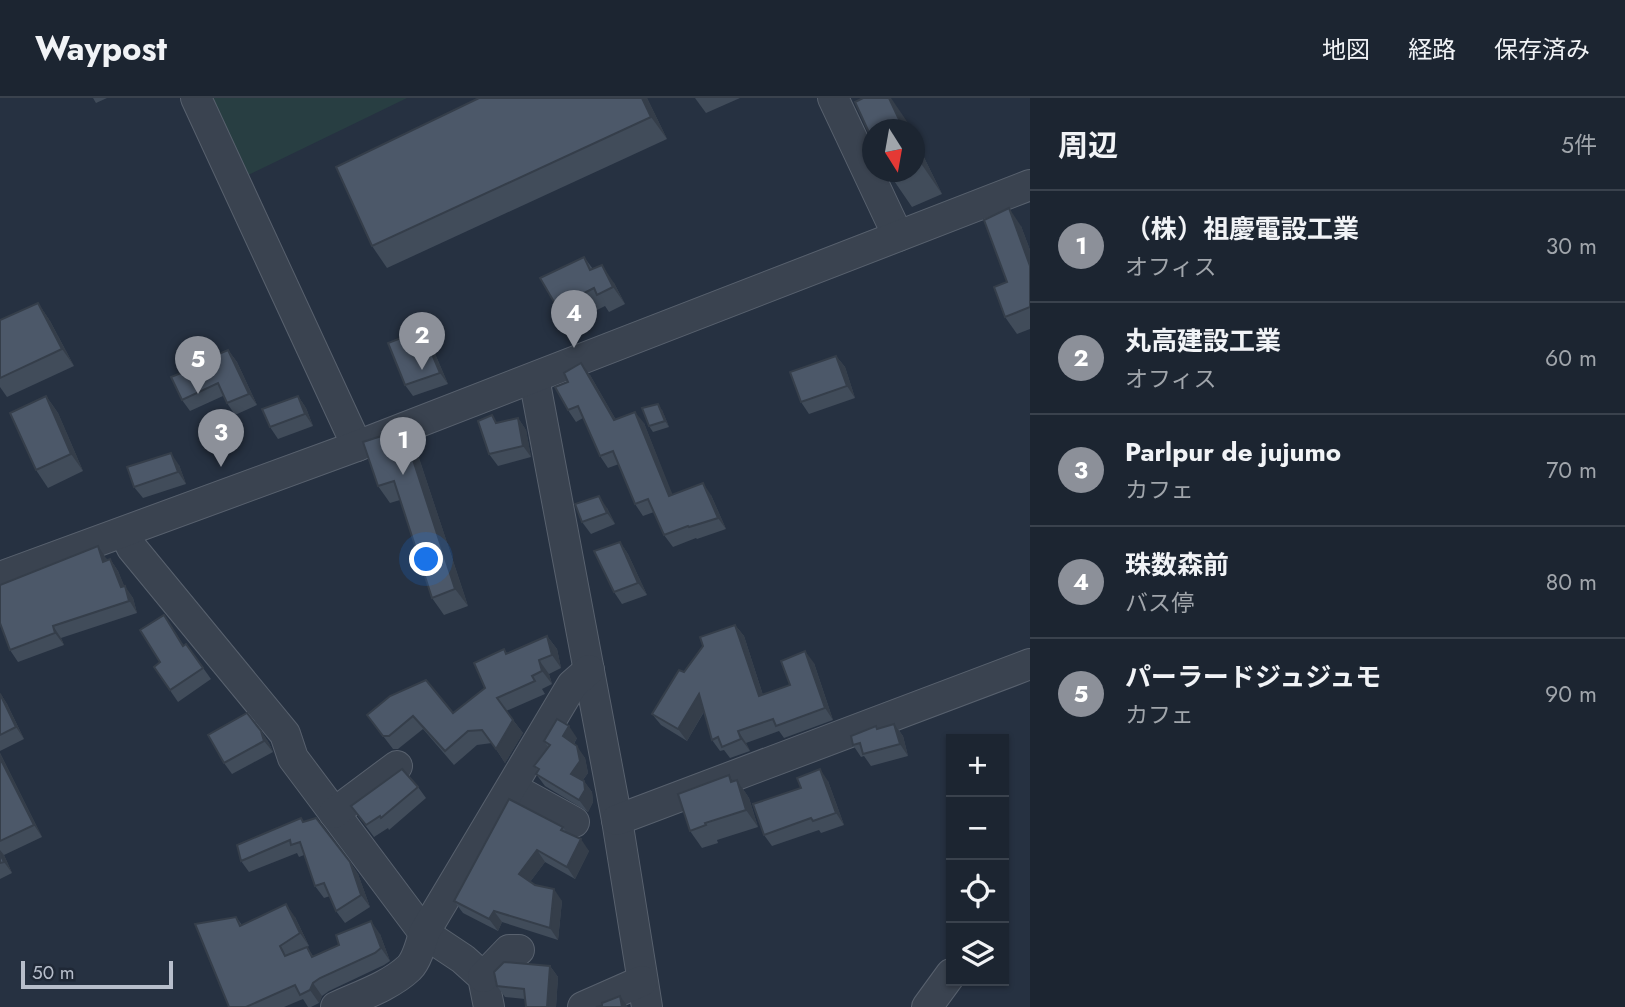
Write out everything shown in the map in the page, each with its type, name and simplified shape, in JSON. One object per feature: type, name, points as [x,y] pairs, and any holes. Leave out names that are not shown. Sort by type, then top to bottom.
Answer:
[{"type":"street","points":[[196,98],[357,446]]},
{"type":"street","points":[[834,98],[898,236]]},
{"type":"street","points":[[0,577],[357,446],[1030,185]]},
{"type":"street","points":[[534,378],[617,820],[644,994],[583,1007]]},
{"type":"street","points":[[124,532],[132,548],[285,734],[293,758],[424,933],[483,976],[489,1007]]},
{"type":"street","points":[[617,820],[1030,664]]},
{"type":"street","points":[[336,1007],[386,984],[410,967],[424,933],[572,685],[589,670]]},
{"type":"street","points":[[334,813],[397,766]]},
{"type":"street","points":[[512,788],[574,822]]},
{"type":"street","points":[[483,976],[509,950],[520,950]]},
{"type":"street","points":[[927,1007],[946,981]]},
{"type":"green space","points":[[212,98],[407,98],[240,179]]},
{"type":"building","points":[[479,98],[642,98],[651,117],[372,246],[336,167]]},
{"type":"building","points":[[863,98],[889,98],[899,119],[863,119],[855,102]]},
{"type":"building","points":[[1009,208],[1030,266],[1030,307],[1005,317],[994,287],[1007,282],[984,220]]},
{"type":"building","points":[[584,257],[590,270],[602,265],[613,287],[597,295],[594,288],[557,307],[540,278]]},
{"type":"building","points":[[38,303],[62,349],[0,378],[0,320]]},
{"type":"building","points":[[422,330],[440,373],[405,385],[388,343]]},
{"type":"building","points":[[228,350],[249,394],[227,403],[218,383],[182,400],[171,377],[208,362],[207,359]]},
{"type":"building","points":[[836,356],[847,386],[801,402],[790,372]]},
{"type":"building","points":[[581,363],[614,420],[635,412],[669,496],[703,483],[718,518],[664,535],[648,499],[635,504],[613,451],[600,456],[578,406],[568,410],[555,387],[568,382],[564,373]]},
{"type":"building","points":[[46,396],[71,454],[36,470],[10,413]]},
{"type":"building","points":[[298,396],[305,414],[270,427],[262,409]]},
{"type":"building","points":[[658,404],[665,421],[649,426],[642,408]]},
{"type":"building","points":[[492,415],[496,423],[518,418],[523,446],[489,454],[478,421]]},
{"type":"building","points":[[403,429],[455,589],[432,598],[394,481],[378,486],[363,442]]},
{"type":"building","points":[[171,453],[178,472],[134,487],[127,467]]},
{"type":"building","points":[[599,496],[607,513],[582,522],[575,504]]},
{"type":"building","points":[[620,542],[638,583],[614,592],[594,551]]},
{"type":"building","points":[[98,546],[103,562],[110,559],[121,587],[125,586],[129,601],[53,626],[55,633],[10,650],[0,623],[0,585]]},
{"type":"building","points":[[164,615],[183,646],[186,644],[203,668],[170,690],[154,667],[160,662],[140,630]]},
{"type":"building","points":[[735,625],[759,696],[790,685],[781,661],[805,651],[825,708],[776,726],[773,719],[738,731],[741,739],[722,747],[718,737],[712,740],[699,694],[678,729],[652,714],[679,670],[684,672],[703,646],[700,637]]},
{"type":"building","points":[[547,636],[552,655],[539,660],[542,671],[532,676],[535,681],[497,698],[513,720],[496,749],[482,730],[468,731],[445,751],[413,716],[389,736],[383,736],[367,715],[390,696],[426,680],[453,713],[485,688],[474,663],[504,649],[506,654]]},
{"type":"building","points":[[0,694],[16,727],[0,735]]},
{"type":"building","points":[[247,713],[261,731],[264,741],[224,763],[208,735]]},
{"type":"building","points":[[557,719],[569,726],[563,736],[577,746],[580,761],[571,774],[584,781],[585,790],[579,800],[536,774],[539,769],[534,766],[550,745],[544,741]]},
{"type":"building","points":[[894,724],[900,744],[863,754],[860,743],[853,745],[851,736],[876,726],[877,729]]},
{"type":"building","points":[[0,758],[34,825],[0,841]]},
{"type":"building","points":[[402,769],[418,787],[381,818],[380,816],[366,825],[351,806]]},
{"type":"building","points":[[820,769],[836,813],[813,821],[811,818],[764,835],[753,804],[801,788],[797,778]]},
{"type":"building","points":[[729,775],[731,782],[737,780],[746,810],[705,823],[706,825],[690,831],[678,794]]},
{"type":"building","points":[[509,799],[581,839],[567,867],[537,850],[519,874],[535,885],[554,889],[550,928],[494,911],[489,919],[454,901]]},
{"type":"building","points":[[301,818],[303,822],[316,818],[350,862],[361,895],[336,911],[324,883],[315,886],[300,842],[291,845],[290,840],[241,861],[237,845]]},
{"type":"building","points":[[286,904],[300,933],[280,946],[285,956],[307,947],[312,957],[339,945],[336,935],[371,921],[381,948],[320,978],[313,983],[310,990],[300,995],[295,985],[246,1007],[229,1007],[195,924],[236,917],[240,926]]},
{"type":"building","points":[[504,962],[550,966],[547,1007],[526,1007],[524,989],[497,986],[494,972]]},
{"type":"building","points":[[620,996],[622,1007],[596,1007],[602,1006],[602,1003]]},
{"type":"place","name":"珠数森前","points":[[574,348]]},
{"type":"place","name":"丸高建設工業","points":[[422,370]]},
{"type":"place","name":"パーラードジュジュモ","points":[[198,394]]},
{"type":"place","name":"Parlpur de jujumo","points":[[221,467]]},
{"type":"place","name":"（株）祖慶電設工業","points":[[403,475]]}]
